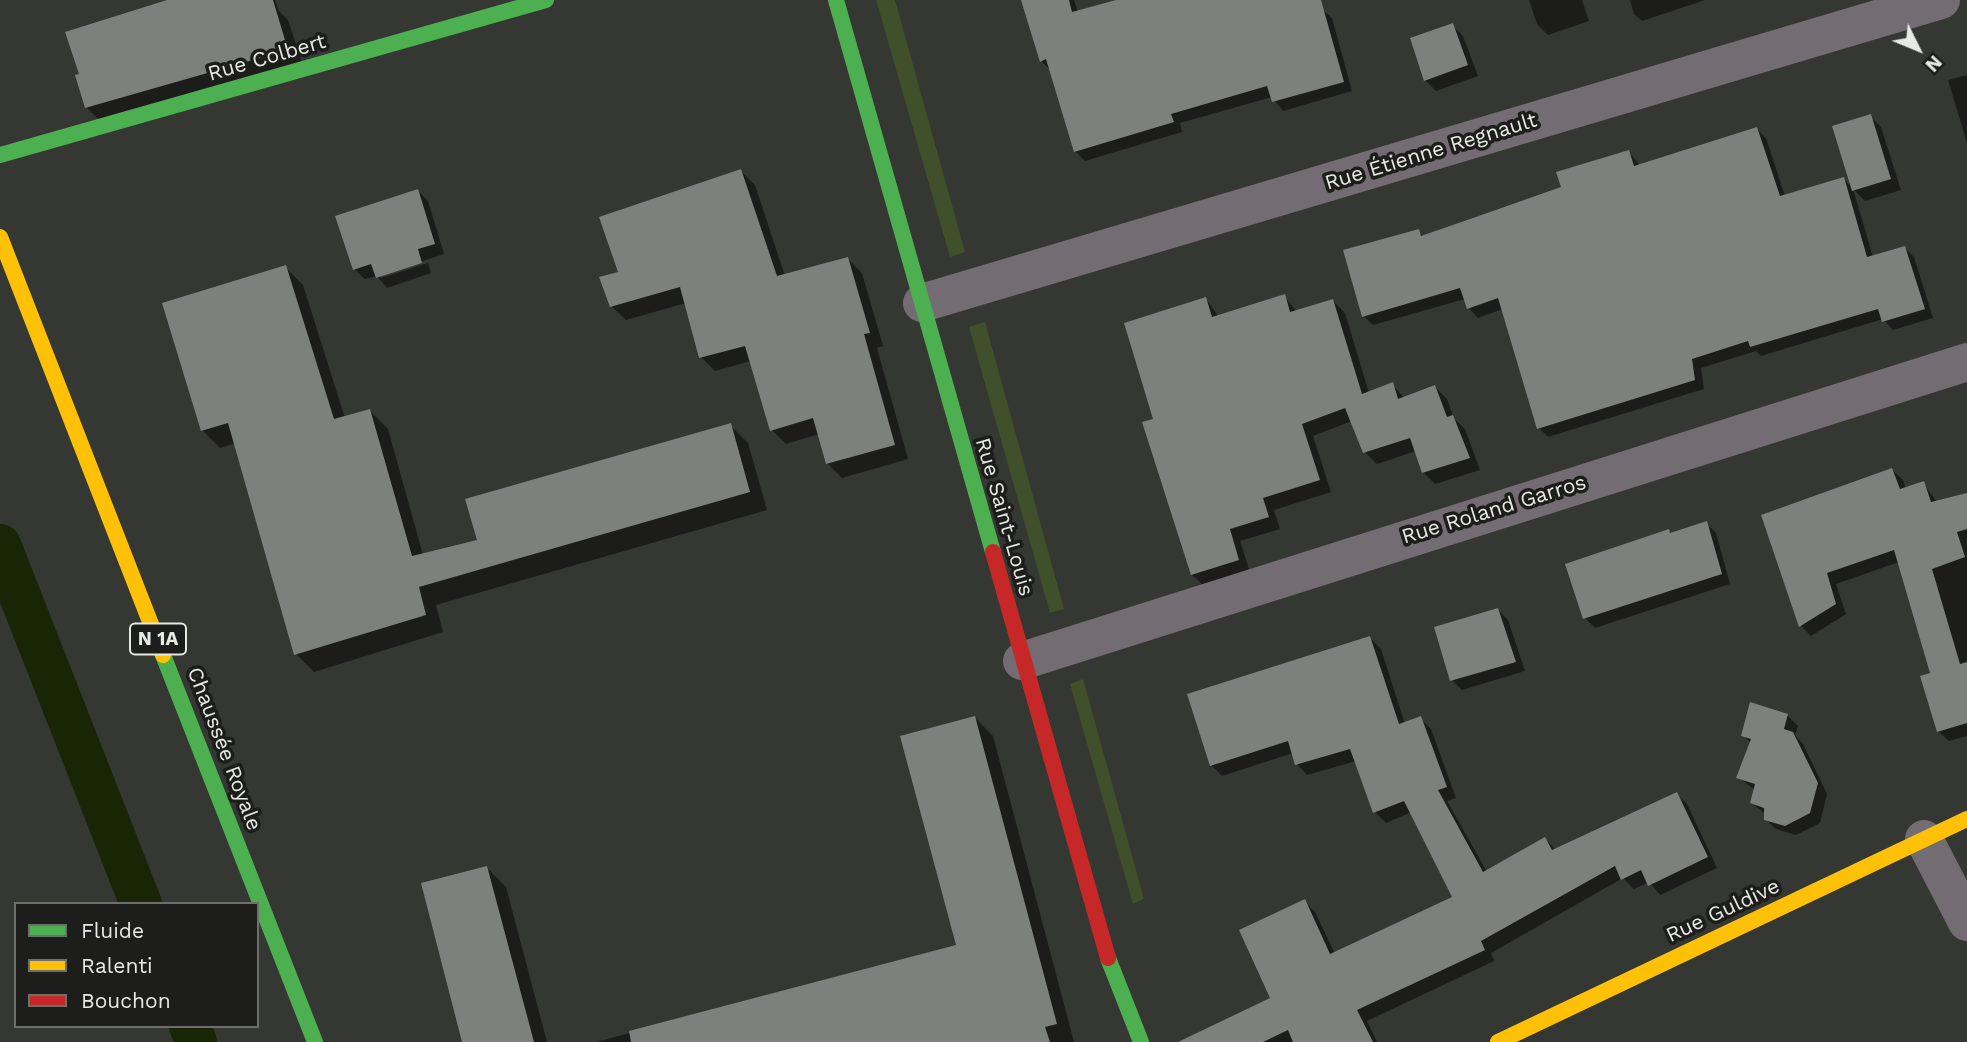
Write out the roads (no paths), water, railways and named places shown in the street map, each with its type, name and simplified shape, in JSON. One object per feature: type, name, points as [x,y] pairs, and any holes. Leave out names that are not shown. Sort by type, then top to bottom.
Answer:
[{"type":"street","name":"Rue Colbert","points":[[0,155],[546,0]]},
{"type":"street","name":"Rue Saint-Louis","points":[[835,0],[1112,974],[1141,1042]]},
{"type":"street","name":"Rue Étienne Regnault","points":[[922,303],[1941,0]]},
{"type":"street","name":"Chaussée Royale","points":[[0,237],[315,1042]]},
{"type":"street","name":"Rue Roland Garros","points":[[1022,661],[1967,362]]},
{"type":"street","name":"Rue Guldive","points":[[1498,1042],[1967,819]]},
{"type":"street","points":[[1924,839],[1967,922]]},
{"type":"waterway","points":[[0,545],[140,902]]},
{"type":"waterway","points":[[191,1028],[196,1042]]}]
